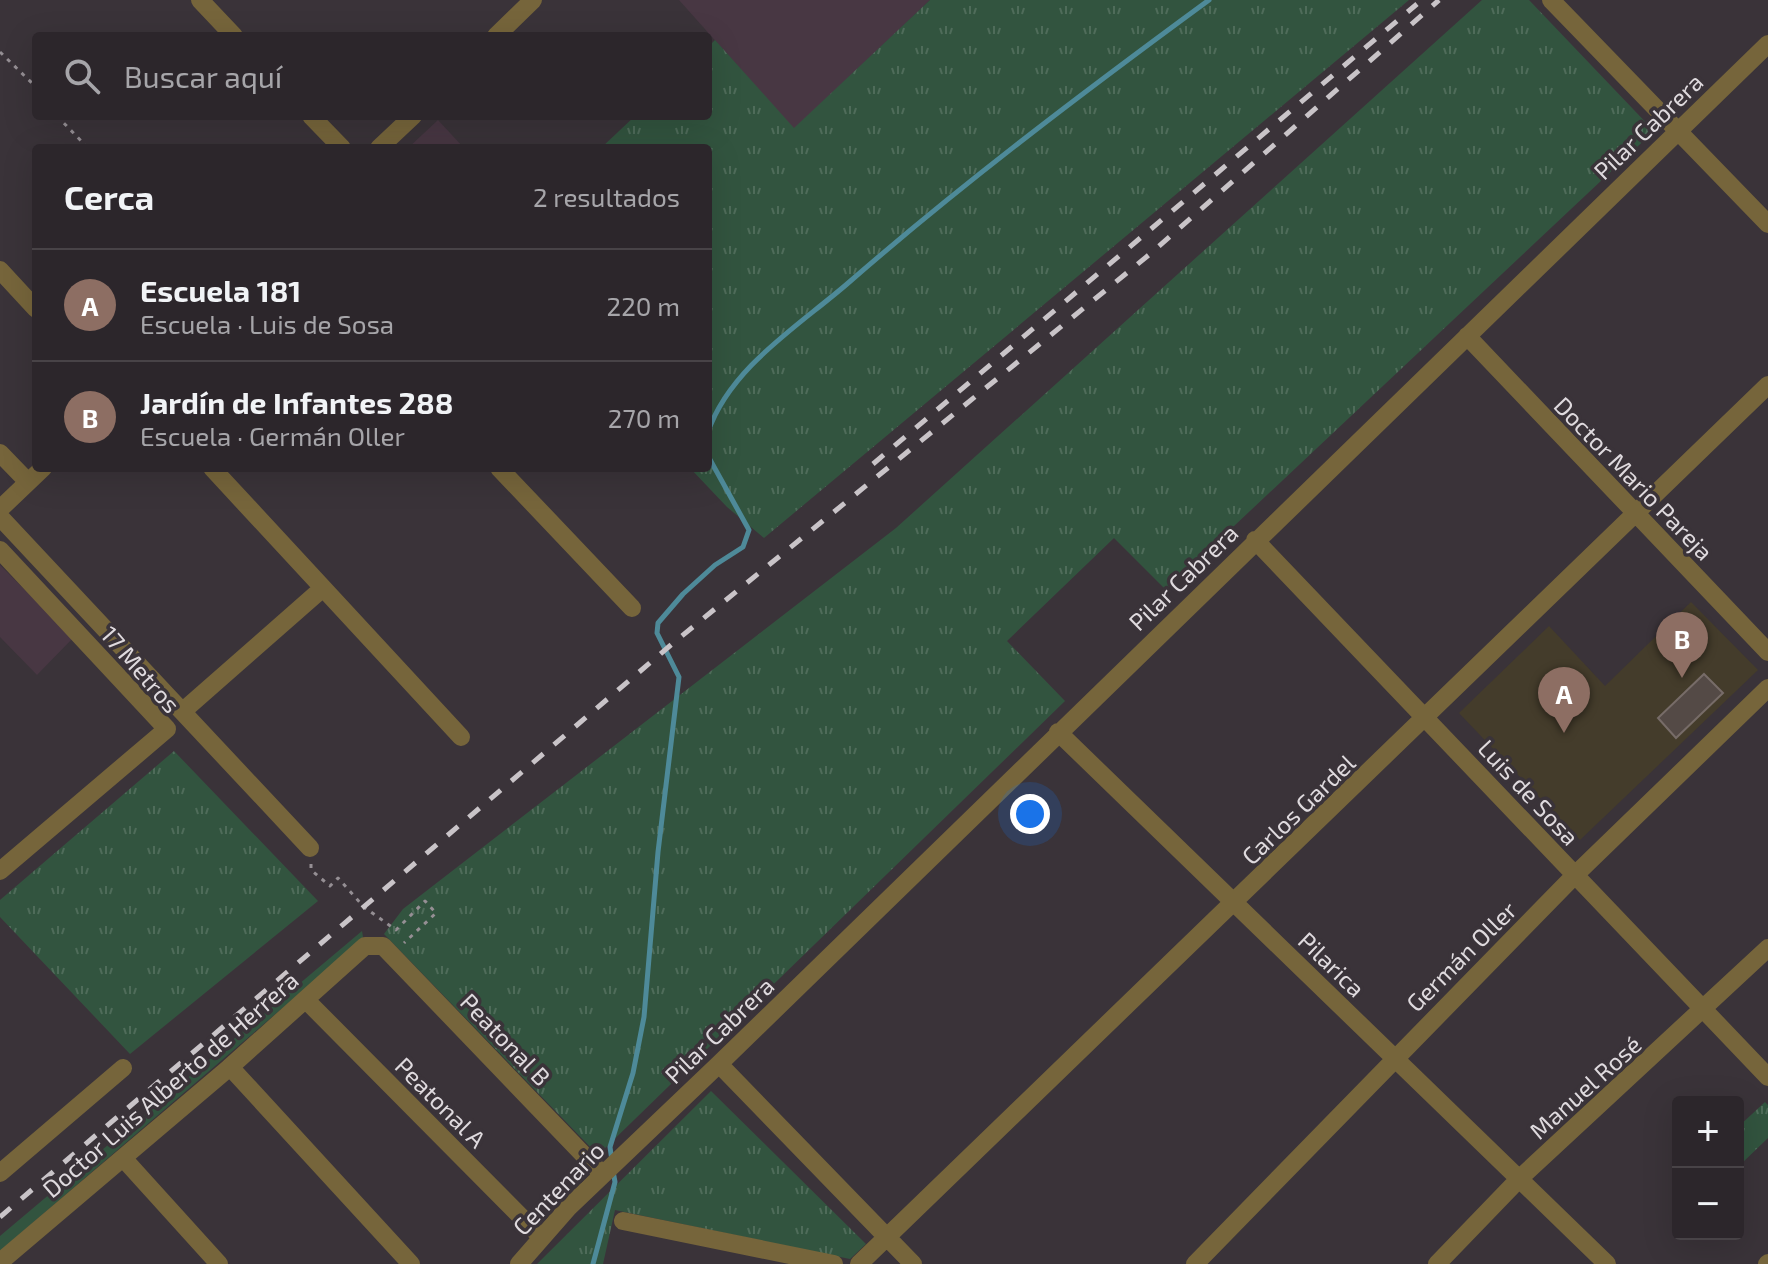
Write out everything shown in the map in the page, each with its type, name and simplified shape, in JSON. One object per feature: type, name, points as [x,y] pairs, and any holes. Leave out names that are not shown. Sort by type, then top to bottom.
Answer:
[{"type":"street","points":[[200,0],[230,32]]},
{"type":"street","points":[[500,32],[533,0]]},
{"type":"street","points":[[1551,0],[1768,224]]},
{"type":"street","name":"Pilar Cabrera","points":[[632,1146],[1768,44]]},
{"type":"street","points":[[315,120],[338,144]]},
{"type":"street","points":[[383,144],[409,120]]},
{"type":"street","points":[[0,270],[32,305]]},
{"type":"street","name":"Doctor Mario Pareja","points":[[1467,336],[1768,652]]},
{"type":"street","name":"Carlos Gardel","points":[[859,1264],[1236,903],[1633,513],[1768,385]]},
{"type":"street","points":[[0,453],[28,482]]},
{"type":"street","points":[[0,509],[39,472]]},
{"type":"street","points":[[216,472],[461,737]]},
{"type":"street","points":[[503,472],[632,608]]},
{"type":"street","points":[[0,517],[310,848]]},
{"type":"street","name":"Luis de Sosa","points":[[1255,540],[1768,1077]]},
{"type":"street","name":"17 Metros","points":[[0,550],[167,729],[0,871]]},
{"type":"street","points":[[183,711],[323,588]]},
{"type":"street","name":"Germán Oller","points":[[1195,1264],[1575,875],[1768,688]]},
{"type":"street","name":"Pilarica","points":[[1058,732],[1607,1264]]},
{"type":"street","name":"Peatonal B","points":[[372,944],[383,946],[603,1173]]},
{"type":"street","name":"Doctor Luis Alberto de Herrera","points":[[0,1262],[230,1067],[365,946],[372,944]]},
{"type":"street","name":"Manuel Rosé","points":[[1437,1264],[1519,1179],[1768,948]]},
{"type":"street","name":"Peatonal A","points":[[306,1000],[541,1237]]},
{"type":"street","points":[[719,1064],[913,1264]]},
{"type":"street","points":[[230,1067],[411,1264]]},
{"type":"street","points":[[0,1173],[123,1068]]},
{"type":"street","name":"Centenario","points":[[519,1264],[541,1237],[632,1146]]},
{"type":"street","points":[[123,1158],[219,1264]]},
{"type":"street","points":[[623,1221],[834,1264]]},
{"type":"path","points":[[0,52],[32,83]]},
{"type":"path","points":[[61,120],[84,144]]},
{"type":"path","points":[[310,848],[311,870],[330,886],[338,878],[383,923],[396,930],[425,901],[436,913],[392,955]]},
{"type":"shaded area","points":[[679,0],[930,0],[794,129],[712,37],[712,32],[708,32]]},
{"type":"shaded area","points":[[438,120],[460,144],[412,144]]},
{"type":"shaded area","points":[[0,565],[73,638],[37,675],[0,637]]},
{"type":"shaded area","points":[[1691,602],[1758,670],[1580,840],[1459,713],[1549,626],[1605,686]]},
{"type":"green space","points":[[930,0],[1409,0],[764,538],[727,507],[694,472],[712,472],[712,144],[605,144],[631,120],[712,120],[712,43],[715,40],[794,128]]},
{"type":"green space","points":[[1482,0],[1529,0],[1654,131],[1166,590],[1114,538],[1007,641],[1065,701],[598,1155],[384,934],[403,909],[896,528]]},
{"type":"green space","points":[[174,751],[318,901],[130,1054],[0,917],[0,900]]},
{"type":"green space","points":[[362,931],[363,937],[351,949],[0,1251],[0,1236]]},
{"type":"green space","points":[[711,1091],[866,1244],[850,1259],[615,1210],[603,1264],[537,1264]]},
{"type":"green space","points":[[1765,1102],[1768,1105],[1768,1138],[1744,1161],[1744,1121]]},
{"type":"building","points":[[1704,674],[1723,693],[1676,738],[1658,718]]},
{"type":"waterway","points":[[712,423],[732,388],[767,350],[980,174],[1209,0]]},
{"type":"waterway","points":[[612,1161],[610,1147],[633,1073],[644,1017],[658,852],[679,677],[657,633],[658,623],[683,594],[715,565],[743,547],[749,530],[712,463]]},
{"type":"waterway","points":[[593,1264],[615,1182],[613,1171]]},
{"type":"railway","points":[[0,1217],[672,644],[1150,254],[1439,0]]},
{"type":"railway","points":[[873,464],[1417,4]]},
{"type":"place","name":"Jardín de Infantes 288","points":[[1682,678]]},
{"type":"place","name":"Escuela 181","points":[[1564,733]]}]
